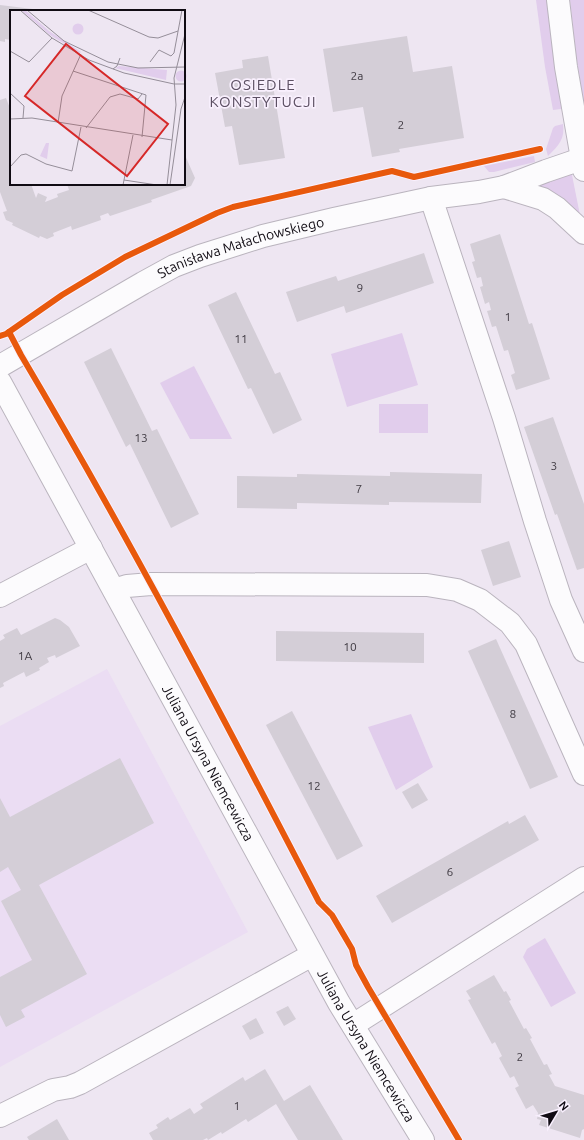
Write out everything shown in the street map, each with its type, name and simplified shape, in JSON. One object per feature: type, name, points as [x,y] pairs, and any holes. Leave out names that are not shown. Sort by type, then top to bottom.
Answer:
[{"type":"street","points":[[558,0],[566,67],[583,162]]},
{"type":"street","name":"Stanisława Małachowskiego","points":[[0,366],[143,283],[174,266],[200,256],[263,236],[431,198],[479,192],[504,187],[583,162]]},
{"type":"street","name":"Stanisława Małachowskiego","points":[[504,187],[543,199],[557,208],[584,232]]},
{"type":"street","points":[[431,198],[504,418],[558,592],[584,651]]},
{"type":"street","name":"Juliana Ursyna Niemcewicza","points":[[0,382],[312,954],[423,1140]]},
{"type":"street","points":[[0,596],[91,548]]},
{"type":"street","points":[[114,590],[127,586],[159,584],[427,585],[457,590],[480,600],[510,623],[526,644],[584,774]]},
{"type":"street","points":[[353,1025],[584,878]]},
{"type":"street","points":[[0,1116],[53,1090],[70,1087],[80,1083],[312,954]]},
{"type":"shaded area","points":[[536,0],[550,0],[561,109],[553,110],[545,67]]},
{"type":"shaded area","points":[[570,0],[584,0],[584,106],[576,54]]},
{"type":"shaded area","points":[[563,124],[562,138],[548,156],[546,149],[553,128]]},
{"type":"shaded area","points":[[534,156],[535,162],[494,172],[489,172],[484,166]]},
{"type":"shaded area","points":[[571,170],[580,215],[519,183]]},
{"type":"shaded area","points":[[402,333],[418,385],[347,407],[331,354]]},
{"type":"shaded area","points":[[194,366],[232,439],[190,439],[160,383]]},
{"type":"shaded area","points":[[379,404],[428,404],[428,433],[379,433]]},
{"type":"shaded area","points":[[107,669],[248,932],[0,1067],[0,726]]},
{"type":"shaded area","points":[[411,714],[433,767],[396,790],[368,727]]},
{"type":"shaded area","points":[[545,938],[576,993],[551,1007],[523,957],[527,949]]},
{"type":"building","points":[[0,5],[41,10],[10,10],[10,40],[5,39],[5,42],[0,41]]},
{"type":"building","points":[[407,36],[413,72],[452,66],[464,138],[399,149],[400,152],[372,157],[363,107],[333,112],[323,49]]},
{"type":"building","points":[[268,56],[285,158],[239,165],[232,126],[225,127],[215,73],[243,68],[242,60]]},
{"type":"building","points":[[6,98],[10,108],[10,185],[31,185],[36,198],[38,193],[47,197],[45,202],[58,197],[57,194],[69,190],[67,185],[185,185],[185,155],[195,178],[191,186],[151,200],[152,202],[110,216],[108,213],[100,216],[101,220],[72,230],[71,226],[53,233],[54,236],[47,239],[40,236],[39,238],[12,225],[13,223],[6,220],[3,212],[7,211],[0,192],[0,100]]},
{"type":"building","points":[[500,234],[529,324],[532,323],[550,379],[516,390],[511,375],[515,373],[508,350],[504,351],[496,326],[492,327],[487,311],[491,310],[489,302],[485,304],[480,287],[483,286],[481,277],[477,278],[472,262],[475,261],[470,244]]},
{"type":"building","points":[[424,253],[434,283],[346,313],[344,306],[297,322],[286,292],[336,276],[338,281]]},
{"type":"building","points":[[236,292],[275,374],[280,372],[302,420],[273,434],[251,388],[248,389],[208,305]]},
{"type":"building","points":[[111,348],[152,431],[157,429],[199,514],[171,528],[130,444],[126,447],[84,362]]},
{"type":"building","points":[[553,417],[584,504],[584,568],[577,570],[557,514],[555,515],[524,427]]},
{"type":"building","points":[[390,472],[482,474],[481,503],[389,502],[389,505],[297,503],[297,509],[237,508],[237,476],[297,477],[297,474],[390,476]]},
{"type":"building","points":[[509,541],[521,577],[493,586],[481,550]]},
{"type":"building","points":[[55,618],[69,627],[80,646],[56,658],[55,655],[47,658],[49,662],[39,668],[40,670],[26,677],[24,672],[3,683],[4,686],[0,688],[0,641],[5,638],[3,635],[17,628],[21,635]]},
{"type":"building","points":[[276,631],[424,633],[424,663],[276,661]]},
{"type":"building","points":[[496,639],[558,777],[530,789],[468,651]]},
{"type":"building","points":[[292,711],[363,846],[337,860],[266,725]]},
{"type":"building","points":[[120,758],[154,823],[39,885],[87,974],[21,1010],[25,1017],[6,1027],[0,1015],[0,977],[32,960],[1,901],[21,890],[8,867],[0,872],[0,798],[10,817]]},
{"type":"building","points":[[418,783],[428,800],[412,809],[402,792]]},
{"type":"building","points":[[525,815],[539,840],[392,923],[376,896],[508,821],[509,824]]},
{"type":"building","points":[[494,975],[504,992],[506,991],[511,1000],[509,1001],[524,1029],[526,1028],[532,1038],[530,1039],[544,1065],[547,1064],[552,1074],[549,1075],[555,1086],[584,1095],[584,1129],[582,1130],[580,1138],[539,1125],[541,1120],[537,1119],[538,1113],[533,1105],[526,1109],[515,1088],[519,1086],[514,1076],[510,1078],[499,1058],[502,1056],[495,1042],[492,1044],[468,1000],[471,999],[466,991]]},
{"type":"building","points":[[288,1006],[296,1019],[284,1026],[276,1012]]},
{"type":"building","points":[[256,1018],[264,1033],[250,1040],[242,1026]]},
{"type":"building","points":[[265,1069],[284,1101],[310,1085],[343,1140],[298,1140],[276,1104],[248,1122],[246,1119],[222,1134],[221,1132],[208,1140],[207,1138],[203,1140],[153,1140],[149,1133],[158,1128],[156,1125],[168,1117],[170,1120],[190,1108],[194,1114],[203,1108],[200,1104],[243,1077],[245,1081]]},
{"type":"building","points":[[57,1119],[69,1140],[29,1140],[27,1137]]},
{"type":"cycle path","points":[[0,336],[6,334],[62,295],[125,257],[217,213],[233,207],[392,171],[414,177],[540,149]]},
{"type":"cycle path","points":[[9,332],[174,626],[319,902],[332,915],[352,949],[356,965],[368,987],[459,1140]]},
{"type":"district","name":"OSIEDLE KONSTYTUCJI","points":[[263,94]]}]
